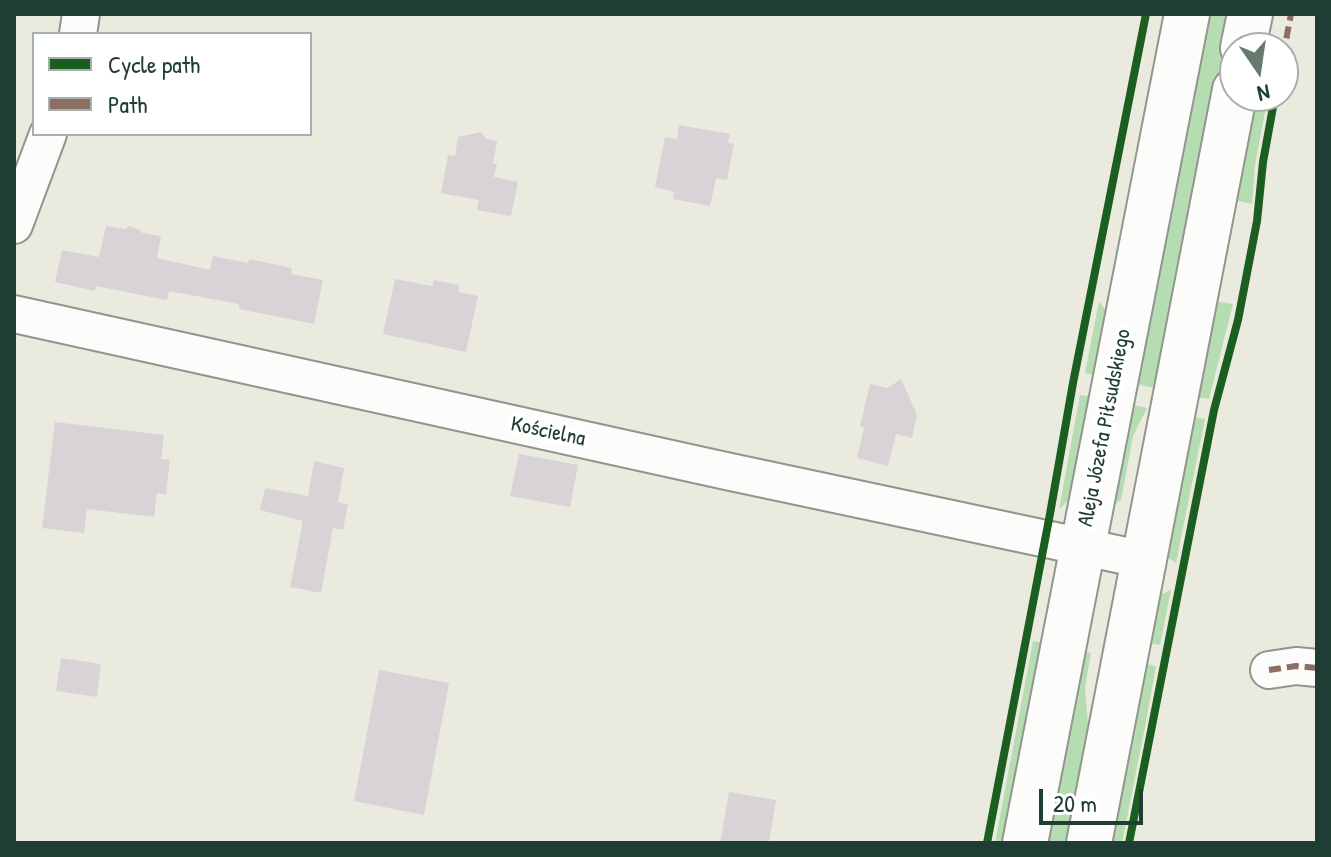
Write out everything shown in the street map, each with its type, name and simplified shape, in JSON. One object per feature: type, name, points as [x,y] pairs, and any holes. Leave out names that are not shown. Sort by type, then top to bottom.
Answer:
[{"type":"street","name":"Aleja Józefa Piłsudskiego","points":[[1025,843],[1187,14]]},
{"type":"street","points":[[1089,843],[1231,112]]},
{"type":"street","points":[[14,225],[47,136]]},
{"type":"street","name":"Kościelna","points":[[14,314],[1145,560]]},
{"type":"street","points":[[1269,670],[1296,666],[1317,668]]},
{"type":"green space","points":[[1205,14],[1230,14],[1226,32],[1219,32],[1219,70],[1156,388],[1134,384]]},
{"type":"green space","points":[[1251,112],[1265,112],[1255,165],[1252,204],[1234,200]]},
{"type":"green space","points":[[1099,301],[1109,315],[1097,376],[1085,373]]},
{"type":"green space","points":[[1214,301],[1233,304],[1209,399],[1195,397],[1198,385],[1201,385],[1200,375]]},
{"type":"green space","points":[[1080,395],[1093,397],[1071,498],[1059,509]]},
{"type":"green space","points":[[1130,404],[1147,408],[1133,436],[1121,500],[1115,504],[1112,502]]},
{"type":"green space","points":[[1191,416],[1205,419],[1176,563],[1164,555]]},
{"type":"green space","points":[[1171,590],[1160,645],[1147,643],[1156,597]]},
{"type":"green space","points":[[1033,641],[1045,643],[1007,843],[995,843]]},
{"type":"green space","points":[[1081,651],[1091,653],[1085,688],[1089,736],[1068,843],[1044,843]]},
{"type":"green space","points":[[1143,663],[1156,666],[1145,727],[1122,843],[1108,843]]},
{"type":"building","points":[[679,125],[730,134],[728,143],[734,144],[727,180],[716,178],[710,206],[673,199],[674,192],[655,187],[665,137],[677,139]]},
{"type":"building","points":[[481,132],[486,139],[497,141],[494,177],[518,182],[511,216],[477,210],[479,200],[441,193],[448,155],[455,156],[458,137]]},
{"type":"building","points":[[106,226],[125,229],[129,226],[142,233],[161,236],[157,258],[210,270],[213,256],[248,263],[249,259],[292,268],[291,274],[323,280],[314,324],[239,309],[239,304],[169,291],[167,300],[96,286],[95,291],[55,282],[62,250],[99,257]]},
{"type":"building","points":[[395,279],[432,286],[434,280],[459,285],[458,292],[478,296],[466,352],[383,334]]},
{"type":"building","points":[[901,379],[917,415],[912,438],[896,434],[888,466],[857,458],[864,428],[860,426],[870,384],[888,388]]},
{"type":"building","points":[[55,422],[164,435],[161,459],[170,460],[166,495],[157,493],[154,517],[87,509],[84,533],[42,528]]},
{"type":"building","points":[[519,454],[578,465],[570,507],[510,496]]},
{"type":"building","points":[[314,461],[344,468],[338,502],[348,504],[343,530],[333,528],[321,593],[290,587],[303,521],[260,510],[265,488],[308,496]]},
{"type":"building","points":[[61,658],[101,664],[97,697],[56,691]]},
{"type":"building","points":[[379,670],[449,683],[424,815],[354,801]]},
{"type":"building","points":[[729,792],[776,800],[769,843],[720,843]]},
{"type":"marked path","points":[[1288,32],[1291,14]]},
{"type":"marked path","points":[[1269,670],[1296,666],[1317,668]]},
{"type":"cycle path","points":[[987,843],[1146,14]]},
{"type":"cycle path","points":[[1129,843],[1214,410],[1238,320],[1257,221],[1272,112]]}]
